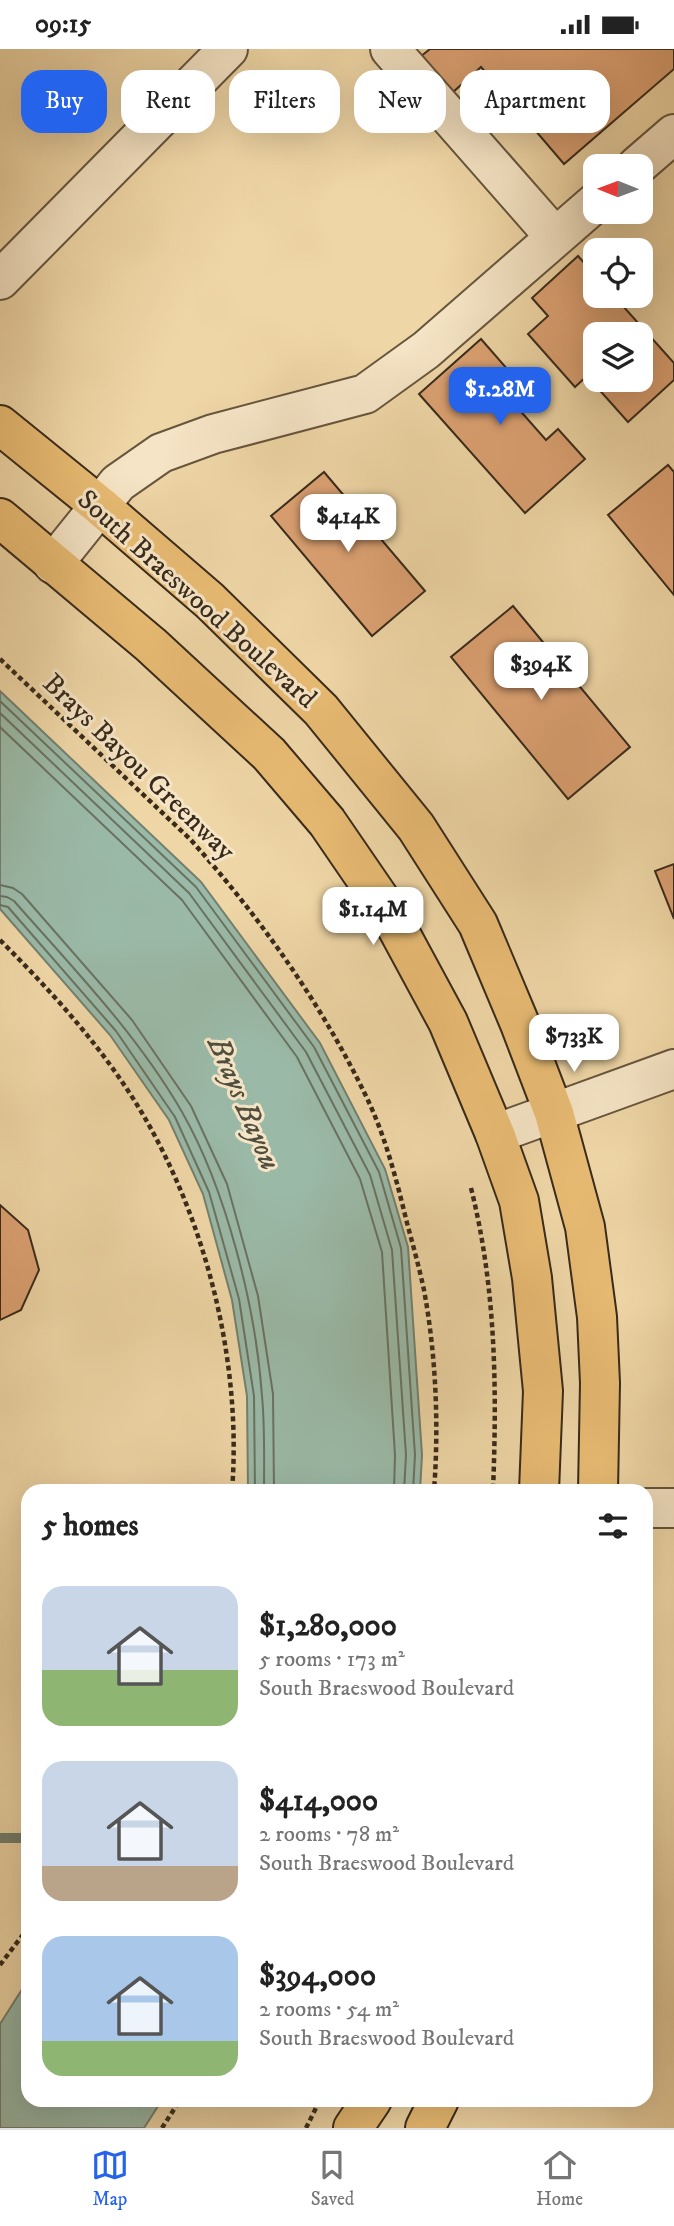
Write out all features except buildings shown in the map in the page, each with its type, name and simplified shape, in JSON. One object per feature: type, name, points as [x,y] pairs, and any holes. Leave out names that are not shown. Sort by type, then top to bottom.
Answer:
[{"type":"main road","name":"South Braeswood Boulevard","points":[[0,425],[100,506],[210,601],[321,710],[416,827],[478,924],[554,1113],[585,1227],[597,1317],[600,1383],[598,1484]]},
{"type":"main road","points":[[0,518],[151,645],[269,754],[327,822],[388,911],[448,1022],[495,1134],[519,1201],[532,1278],[542,1391],[539,1484]]},
{"type":"main road","points":[[353,2128],[367,2107]]},
{"type":"main road","points":[[425,2128],[436,2107]]},
{"type":"street","points":[[0,280],[228,49]]},
{"type":"street","points":[[390,49],[555,237]]},
{"type":"street","points":[[651,154],[674,134]]},
{"type":"street","points":[[53,564],[118,483],[161,453],[213,434],[365,394],[426,350],[583,213]]},
{"type":"street","points":[[495,1134],[674,1069]]},
{"type":"street","points":[[653,1508],[674,1508]]},
{"type":"path","name":"Brays Bayou Greenway","points":[[0,659],[190,839],[219,871],[298,976],[365,1093],[392,1160],[424,1291],[434,1377],[434,1484]]},
{"type":"path","points":[[0,940],[92,1040],[142,1112],[172,1170],[200,1243],[220,1316],[232,1389],[233,1484]]},
{"type":"path","points":[[469,1181],[482,1231],[491,1295],[495,1356],[493,1484]]},
{"type":"path","points":[[0,1965],[21,1937]]},
{"type":"path","points":[[162,2128],[176,2107]]},
{"type":"path","points":[[306,2128],[316,2107]]},
{"type":"water","name":"Brays Bayou","points":[[0,691],[201,882],[320,1043],[385,1169],[408,1247],[422,1455],[420,1484],[248,1484],[247,1396],[232,1300],[203,1194],[169,1120],[110,1035],[0,909]]},
{"type":"water","points":[[21,1991],[21,2107],[158,2107],[144,2128],[0,2128],[0,2024]]},
{"type":"waterway","points":[[0,1838],[21,1838]]}]
